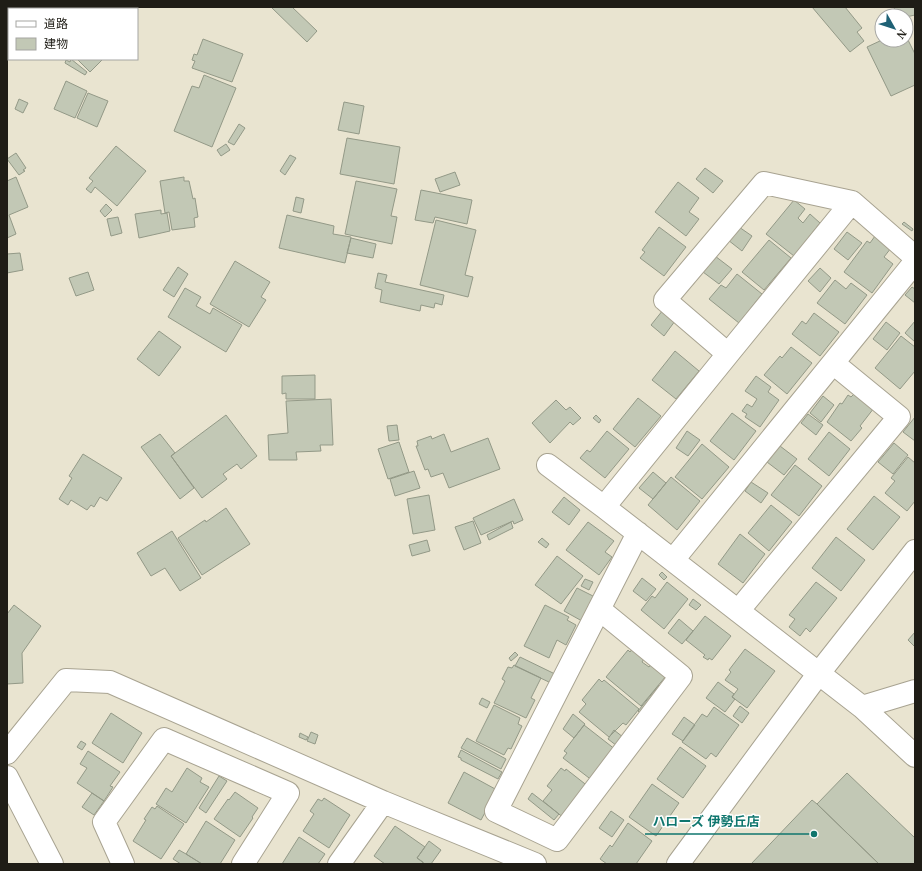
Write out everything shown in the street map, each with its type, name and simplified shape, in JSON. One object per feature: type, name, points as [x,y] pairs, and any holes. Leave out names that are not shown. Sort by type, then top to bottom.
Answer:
[{"type":"street","points":[[728,354],[665,300],[764,183],[852,202],[915,257]]},
{"type":"street","points":[[604,507],[852,202]]},
{"type":"street","points":[[673,560],[915,262]]},
{"type":"street","points":[[738,611],[899,417],[832,363]]},
{"type":"street","points":[[548,466],[638,533],[862,707],[915,756]]},
{"type":"street","points":[[599,609],[681,676],[557,840],[496,811],[599,609],[638,533]]},
{"type":"street","points":[[678,864],[818,673],[915,551]]},
{"type":"street","points":[[7,753],[66,680],[110,682],[383,802],[535,864]]},
{"type":"street","points":[[862,707],[915,691]]},
{"type":"street","points":[[123,864],[104,822],[164,738],[288,793],[243,864]]},
{"type":"street","points":[[7,777],[52,864]]},
{"type":"street","points":[[339,864],[383,802]]},
{"type":"building","points":[[9,7],[32,7],[31,8]]},
{"type":"building","points":[[83,7],[84,8],[45,8]]},
{"type":"building","points":[[271,7],[292,7],[317,31],[307,42]]},
{"type":"building","points":[[812,7],[845,7],[862,28],[857,32],[864,41],[850,52]]},
{"type":"building","points":[[915,7],[915,15],[914,8],[894,8]]},
{"type":"building","points":[[7,8],[8,20],[7,19]]},
{"type":"building","points":[[203,39],[243,54],[232,82],[192,68],[195,61],[192,60],[194,54],[197,55]]},
{"type":"building","points":[[874,44],[874,48],[912,48],[915,54],[915,85],[891,96],[867,47]]},
{"type":"building","points":[[66,60],[70,62],[72,60],[87,72],[85,75],[65,63]]},
{"type":"building","points":[[78,60],[102,60],[90,72]]},
{"type":"building","points":[[204,75],[236,88],[212,147],[174,131],[192,86],[199,88]]},
{"type":"building","points":[[66,81],[87,91],[75,118],[54,109]]},
{"type":"building","points":[[88,93],[108,101],[97,127],[77,118]]},
{"type":"building","points":[[19,99],[28,103],[23,113],[15,109]]},
{"type":"building","points":[[344,102],[364,106],[359,134],[338,130]]},
{"type":"building","points":[[239,124],[245,128],[234,145],[228,142]]},
{"type":"building","points":[[347,138],[400,147],[394,184],[340,174]]},
{"type":"building","points":[[226,144],[230,150],[221,156],[217,150]]},
{"type":"building","points":[[116,146],[146,171],[117,206],[95,187],[91,193],[86,189],[93,181],[89,178]]},
{"type":"building","points":[[16,153],[26,168],[23,170],[25,171],[19,175],[7,159]]},
{"type":"building","points":[[290,155],[296,158],[285,175],[280,171]]},
{"type":"building","points":[[705,168],[723,181],[713,193],[696,179]]},
{"type":"building","points":[[455,172],[460,185],[440,192],[435,179]]},
{"type":"building","points":[[16,177],[28,207],[9,215],[16,234],[7,238],[7,181]]},
{"type":"building","points":[[184,177],[184,181],[189,181],[193,199],[195,198],[198,217],[194,218],[195,227],[172,230],[169,212],[165,213],[160,181]]},
{"type":"building","points":[[356,181],[397,189],[391,216],[397,217],[392,244],[345,234]]},
{"type":"building","points":[[678,182],[699,198],[689,212],[699,219],[686,236],[655,212]]},
{"type":"building","points":[[421,190],[472,200],[467,224],[435,217],[433,223],[415,220]]},
{"type":"building","points":[[296,197],[304,199],[301,213],[293,211]]},
{"type":"building","points":[[794,200],[805,209],[798,218],[803,223],[810,214],[820,223],[794,256],[766,234]]},
{"type":"building","points":[[106,204],[112,210],[105,217],[100,211]]},
{"type":"building","points":[[161,210],[161,214],[167,213],[170,231],[139,238],[135,214]]},
{"type":"building","points":[[287,215],[334,226],[333,234],[351,237],[345,263],[279,248]]},
{"type":"building","points":[[118,217],[122,233],[111,236],[107,219]]},
{"type":"building","points":[[436,220],[476,230],[465,275],[473,277],[468,297],[420,285]]},
{"type":"building","points":[[904,222],[913,229],[912,231],[902,224]]},
{"type":"building","points":[[659,227],[686,247],[664,276],[640,258],[645,252],[642,250]]},
{"type":"building","points":[[739,227],[752,236],[742,251],[728,240]]},
{"type":"building","points":[[847,232],[862,243],[848,260],[834,249]]},
{"type":"building","points":[[875,236],[891,248],[884,257],[893,264],[872,293],[844,272],[867,241],[870,243]]},
{"type":"building","points":[[351,238],[376,244],[373,258],[347,253]]},
{"type":"building","points":[[769,240],[791,258],[764,290],[742,272]]},
{"type":"building","points":[[20,253],[23,270],[7,273],[7,254]]},
{"type":"building","points":[[715,256],[732,269],[719,284],[703,272]]},
{"type":"building","points":[[235,261],[270,282],[261,297],[266,300],[249,327],[210,304]]},
{"type":"building","points":[[178,267],[188,274],[174,297],[163,290]]},
{"type":"building","points":[[820,268],[831,278],[820,292],[808,281]]},
{"type":"building","points":[[88,272],[94,290],[76,296],[69,278]]},
{"type":"building","points":[[378,273],[387,275],[385,282],[444,295],[442,305],[435,303],[434,308],[421,305],[420,311],[380,302],[382,290],[375,288]]},
{"type":"building","points":[[737,274],[762,294],[739,323],[709,299],[721,285],[726,288]]},
{"type":"building","points":[[835,280],[846,289],[851,283],[867,295],[845,324],[817,303]]},
{"type":"building","points":[[912,287],[915,289],[915,303],[905,295]]},
{"type":"building","points":[[185,288],[201,297],[196,306],[210,314],[213,308],[242,325],[226,352],[168,317]]},
{"type":"building","points":[[663,310],[675,321],[664,336],[651,325]]},
{"type":"building","points":[[814,313],[839,332],[820,356],[792,334],[802,321],[806,324]]},
{"type":"building","points":[[915,321],[915,342],[905,333]]},
{"type":"building","points":[[886,322],[900,333],[887,350],[873,339]]},
{"type":"building","points":[[159,331],[181,347],[159,376],[137,359]]},
{"type":"building","points":[[901,336],[915,347],[915,371],[900,389],[875,368]]},
{"type":"building","points":[[791,347],[812,363],[787,394],[764,375],[780,356],[782,358]]},
{"type":"building","points":[[675,351],[699,371],[676,399],[652,380]]},
{"type":"building","points":[[315,375],[315,399],[286,399],[286,393],[282,394],[282,376]]},
{"type":"building","points":[[756,376],[771,387],[768,392],[779,400],[760,427],[745,417],[747,414],[742,411],[747,404],[752,407],[757,399],[745,391]]},
{"type":"building","points":[[855,393],[874,408],[860,426],[862,428],[851,441],[827,422],[840,403],[842,404],[848,395],[851,397]]},
{"type":"building","points":[[823,396],[834,405],[821,422],[810,413]]},
{"type":"building","points":[[638,398],[661,416],[635,447],[613,429]]},
{"type":"building","points":[[331,399],[333,445],[320,445],[321,451],[296,452],[297,460],[269,460],[268,435],[288,433],[286,401]]},
{"type":"building","points":[[556,400],[566,410],[570,407],[581,418],[573,425],[570,422],[550,443],[532,423]]},
{"type":"building","points":[[732,413],[756,431],[734,460],[710,441]]},
{"type":"building","points":[[808,414],[823,425],[816,435],[801,423]]},
{"type":"building","points":[[226,415],[257,456],[241,469],[237,464],[223,474],[227,479],[202,498],[171,456]]},
{"type":"building","points":[[596,415],[601,420],[599,423],[593,418]]},
{"type":"building","points":[[915,417],[915,441],[903,432]]},
{"type":"building","points":[[397,425],[399,440],[389,441],[387,426]]},
{"type":"building","points":[[607,431],[629,449],[605,478],[580,458],[587,450],[590,452]]},
{"type":"building","points":[[687,431],[700,440],[688,456],[676,448]]},
{"type":"building","points":[[829,432],[850,449],[829,476],[808,459]]},
{"type":"building","points":[[160,434],[175,453],[171,456],[194,488],[180,499],[141,447]]},
{"type":"building","points":[[444,434],[451,452],[488,438],[500,469],[449,488],[443,473],[431,477],[428,469],[425,470],[416,446],[418,446],[417,441],[431,436],[432,439]]},
{"type":"building","points":[[399,442],[409,472],[388,479],[378,449]]},
{"type":"building","points":[[894,443],[908,455],[893,474],[878,462]]},
{"type":"building","points":[[702,444],[729,467],[702,499],[675,477]]},
{"type":"building","points":[[780,446],[797,459],[784,475],[767,462]]},
{"type":"building","points":[[83,454],[122,478],[107,501],[100,497],[94,507],[91,505],[87,510],[71,500],[68,505],[59,499],[72,478],[69,476]]},
{"type":"building","points":[[908,457],[915,463],[915,501],[907,511],[885,493],[895,481],[891,478]]},
{"type":"building","points":[[795,465],[822,486],[799,516],[771,495]]},
{"type":"building","points":[[414,471],[420,488],[395,496],[390,479]]},
{"type":"building","points":[[653,472],[666,483],[653,499],[639,488]]},
{"type":"building","points":[[671,477],[700,501],[677,530],[648,505]]},
{"type":"building","points":[[751,482],[768,493],[761,503],[745,491]]},
{"type":"building","points":[[429,495],[435,530],[413,534],[407,499]]},
{"type":"building","points":[[874,496],[900,517],[873,550],[847,529]]},
{"type":"building","points":[[564,497],[580,510],[569,525],[552,512]]},
{"type":"building","points":[[514,499],[523,520],[514,524],[513,521],[481,535],[473,518]]},
{"type":"building","points":[[771,505],[792,522],[769,551],[748,533]]},
{"type":"building","points":[[226,508],[250,544],[202,575],[178,538],[205,520],[206,522]]},
{"type":"building","points":[[473,521],[481,543],[464,550],[455,527]]},
{"type":"building","points":[[511,522],[513,528],[489,540],[487,535]]},
{"type":"building","points":[[588,522],[614,541],[605,552],[612,557],[599,575],[566,550]]},
{"type":"building","points":[[172,531],[201,578],[180,591],[165,568],[151,576],[137,553]]},
{"type":"building","points":[[740,534],[765,554],[743,583],[718,564]]},
{"type":"building","points":[[836,537],[865,560],[841,591],[812,568]]},
{"type":"building","points":[[542,538],[549,544],[546,548],[538,542]]},
{"type":"building","points":[[427,540],[430,551],[412,556],[409,545]]},
{"type":"building","points":[[557,556],[583,576],[561,604],[535,585]]},
{"type":"building","points":[[662,572],[667,577],[664,580],[659,575]]},
{"type":"building","points":[[642,578],[656,589],[646,601],[633,591]]},
{"type":"building","points":[[585,579],[593,582],[589,590],[581,586]]},
{"type":"building","points":[[667,582],[688,599],[664,629],[641,610],[652,596],[655,598]]},
{"type":"building","points":[[816,582],[837,598],[810,632],[806,628],[800,636],[789,627],[795,619],[789,615]]},
{"type":"building","points":[[577,588],[595,597],[582,621],[564,611]]},
{"type":"building","points":[[693,599],[701,605],[696,610],[689,605]]},
{"type":"building","points":[[14,605],[41,626],[22,653],[23,683],[7,684],[7,614]]},
{"type":"building","points":[[545,605],[569,617],[567,620],[576,625],[566,645],[557,640],[549,658],[524,646]]},
{"type":"building","points":[[705,616],[731,636],[712,660],[709,658],[708,660],[703,657],[705,655],[686,640]]},
{"type":"building","points":[[679,619],[693,631],[682,644],[668,633]]},
{"type":"building","points":[[915,632],[915,647],[908,640]]},
{"type":"building","points":[[633,648],[645,657],[642,662],[649,667],[651,664],[666,676],[641,706],[606,677],[628,650],[630,652]]},
{"type":"building","points":[[745,649],[775,671],[747,708],[732,697],[738,689],[725,680],[731,672],[729,670]]},
{"type":"building","points":[[515,652],[518,655],[511,661],[509,658]]},
{"type":"building","points":[[520,657],[555,674],[551,683],[515,666]]},
{"type":"building","points":[[514,665],[541,678],[531,698],[535,700],[526,718],[494,703],[505,681],[502,679],[508,667],[512,668]]},
{"type":"building","points":[[599,679],[602,682],[604,680],[639,709],[626,725],[623,723],[609,737],[579,712],[586,704],[582,700]]},
{"type":"building","points":[[718,682],[734,694],[732,697],[735,699],[725,712],[706,698]]},
{"type":"building","points":[[659,685],[665,690],[644,717],[638,711]]},
{"type":"building","points":[[482,698],[490,702],[487,708],[479,704]]},
{"type":"building","points":[[494,705],[520,718],[518,724],[522,726],[511,749],[508,748],[504,755],[476,741]]},
{"type":"building","points":[[740,706],[749,713],[742,723],[733,716]]},
{"type":"building","points":[[714,707],[739,725],[716,757],[711,753],[706,759],[682,742],[702,714],[707,717]]},
{"type":"building","points":[[111,713],[142,733],[123,763],[92,743]]},
{"type":"building","points":[[573,714],[585,724],[574,738],[563,729]]},
{"type":"building","points":[[684,717],[695,725],[683,741],[672,734]]},
{"type":"building","points":[[584,725],[616,750],[593,781],[563,758],[567,753],[564,751]]},
{"type":"building","points":[[614,730],[628,741],[621,749],[608,739]]},
{"type":"building","points":[[311,732],[318,735],[315,744],[307,741]]},
{"type":"building","points":[[300,733],[308,737],[306,740],[299,737]]},
{"type":"building","points":[[467,738],[506,759],[501,769],[461,748]]},
{"type":"building","points":[[81,741],[86,744],[82,750],[77,747]]},
{"type":"building","points":[[680,747],[706,766],[683,798],[657,779]]},
{"type":"building","points":[[461,750],[502,772],[498,779],[461,760],[461,758],[458,757]]},
{"type":"building","points":[[88,751],[120,772],[110,786],[113,787],[104,801],[77,783],[87,768],[80,764]]},
{"type":"building","points":[[187,768],[202,778],[200,782],[209,787],[186,823],[156,804],[166,788],[172,792]]},
{"type":"building","points":[[561,768],[565,771],[566,769],[589,787],[565,819],[543,801],[552,790],[547,786]]},
{"type":"building","points":[[464,772],[497,790],[481,820],[448,803]]},
{"type":"building","points":[[847,773],[915,838],[915,864],[879,864],[817,804]]},
{"type":"building","points":[[219,776],[227,781],[206,813],[199,808]]},
{"type":"building","points":[[652,784],[679,803],[656,836],[629,817]]},
{"type":"building","points":[[235,792],[258,808],[240,837],[214,819],[228,799],[229,800]]},
{"type":"building","points":[[92,793],[104,801],[94,815],[82,807]]},
{"type":"building","points":[[532,793],[559,814],[554,820],[528,799]]},
{"type":"building","points":[[324,798],[350,815],[329,848],[303,831],[314,814],[310,811],[318,799],[322,801]]},
{"type":"building","points":[[812,800],[817,804],[879,864],[751,864]]},
{"type":"building","points":[[157,806],[184,824],[161,859],[133,841],[152,807],[155,809]]},
{"type":"building","points":[[611,811],[624,820],[612,837],[599,828]]},
{"type":"building","points":[[206,821],[235,840],[220,864],[202,864],[186,854]]},
{"type":"building","points":[[628,823],[652,841],[636,864],[607,864],[600,859],[610,845],[612,847]]},
{"type":"building","points":[[395,826],[425,847],[417,858],[423,862],[422,864],[385,864],[374,856]]},
{"type":"building","points":[[299,837],[325,854],[318,864],[282,864]]},
{"type":"building","points":[[429,841],[441,850],[431,864],[425,864],[417,858]]},
{"type":"building","points":[[179,850],[202,864],[181,864],[173,859]]},
{"type":"place","name":"ハローズ 伊勢丘店","points":[[814,834]]}]
